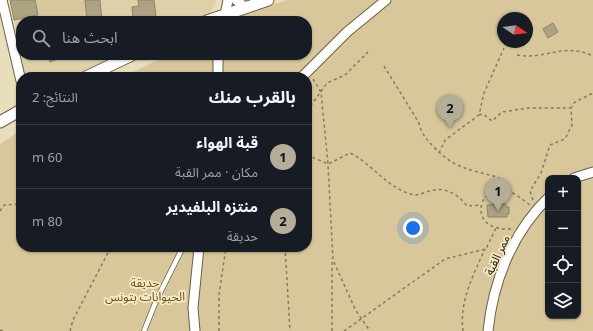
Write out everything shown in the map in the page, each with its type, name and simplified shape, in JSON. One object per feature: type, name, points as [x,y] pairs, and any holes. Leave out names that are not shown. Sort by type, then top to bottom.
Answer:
[{"type":"street","points":[[2,0],[3,18],[18,72]]},
{"type":"street","points":[[225,16],[228,0]]},
{"type":"street","points":[[236,0],[245,7]]},
{"type":"street","points":[[227,16],[245,7],[268,0]]},
{"type":"street","points":[[307,72],[347,32],[386,0]]},
{"type":"street","points":[[96,72],[122,60]]},
{"type":"street","points":[[218,60],[218,72]]},
{"type":"street","points":[[0,122],[16,113]]},
{"type":"street","points":[[581,176],[593,172]]},
{"type":"street","name":"ممر القبة","points":[[488,331],[490,312],[496,287],[512,248],[523,228],[536,210],[545,201]]},
{"type":"street","points":[[195,331],[193,308],[199,252]]},
{"type":"lane","points":[[144,331],[156,301],[180,252]]},
{"type":"path","points":[[479,115],[484,93],[504,48]]},
{"type":"path","points":[[517,55],[525,57],[573,49],[593,56]]},
{"type":"path","points":[[312,104],[327,83],[345,75],[368,52]]},
{"type":"path","points":[[384,66],[419,123],[420,132],[439,153],[456,165],[498,177],[503,181],[505,190]]},
{"type":"path","points":[[312,82],[320,92],[328,164],[333,260],[332,331]]},
{"type":"path","points":[[536,210],[530,191],[541,173],[550,145],[565,138],[572,126],[571,108],[575,102],[593,93]]},
{"type":"path","points":[[439,153],[445,140],[479,115],[483,114],[492,120],[502,112],[528,108],[571,108]]},
{"type":"path","points":[[312,157],[328,164],[350,153],[365,162],[381,178],[405,191],[416,195],[432,190],[442,189],[458,197],[467,206],[481,205]]},
{"type":"path","points":[[523,228],[496,228],[490,226],[484,220],[481,213],[481,205],[484,198],[497,190],[505,190],[536,210]]},
{"type":"path","points":[[0,210],[4,205],[16,204]]},
{"type":"path","points":[[462,331],[461,321],[468,287],[496,228]]},
{"type":"path","points":[[344,331],[446,259],[486,249]]},
{"type":"path","points":[[70,331],[79,308],[108,252]]},
{"type":"path","points":[[219,331],[219,296],[225,252]]},
{"type":"path","points":[[285,252],[290,331]]},
{"type":"path","points":[[333,260],[344,287],[370,331]]},
{"type":"shaded area","points":[[10,0],[216,0],[209,16],[16,16],[16,30]]},
{"type":"shaded area","points":[[22,60],[109,60],[83,72],[24,72]]},
{"type":"green space","points":[[35,0],[85,0],[87,16],[38,16]]},
{"type":"green space","name":"حديقة الحيوانات بتونس","points":[[287,0],[593,0],[593,331],[0,331],[0,144],[16,133],[16,252],[312,252],[312,72],[133,72],[158,60],[312,60],[312,16],[239,16]]},
{"type":"building","points":[[10,0],[35,0],[38,15],[16,16],[16,20],[14,20]]},
{"type":"building","points":[[85,0],[100,0],[102,16],[87,16]]},
{"type":"building","points":[[138,0],[154,0],[156,16],[133,16],[132,7],[139,6]]},
{"type":"building","points":[[553,23],[558,32],[548,38],[543,29]]},
{"type":"building","points":[[506,204],[506,207],[509,207],[509,214],[507,214],[507,217],[488,217],[487,205]]},
{"type":"place","name":"منتزه البلفيدير","points":[[450,128]]},
{"type":"place","name":"قبة الهواء","points":[[498,211]]}]
